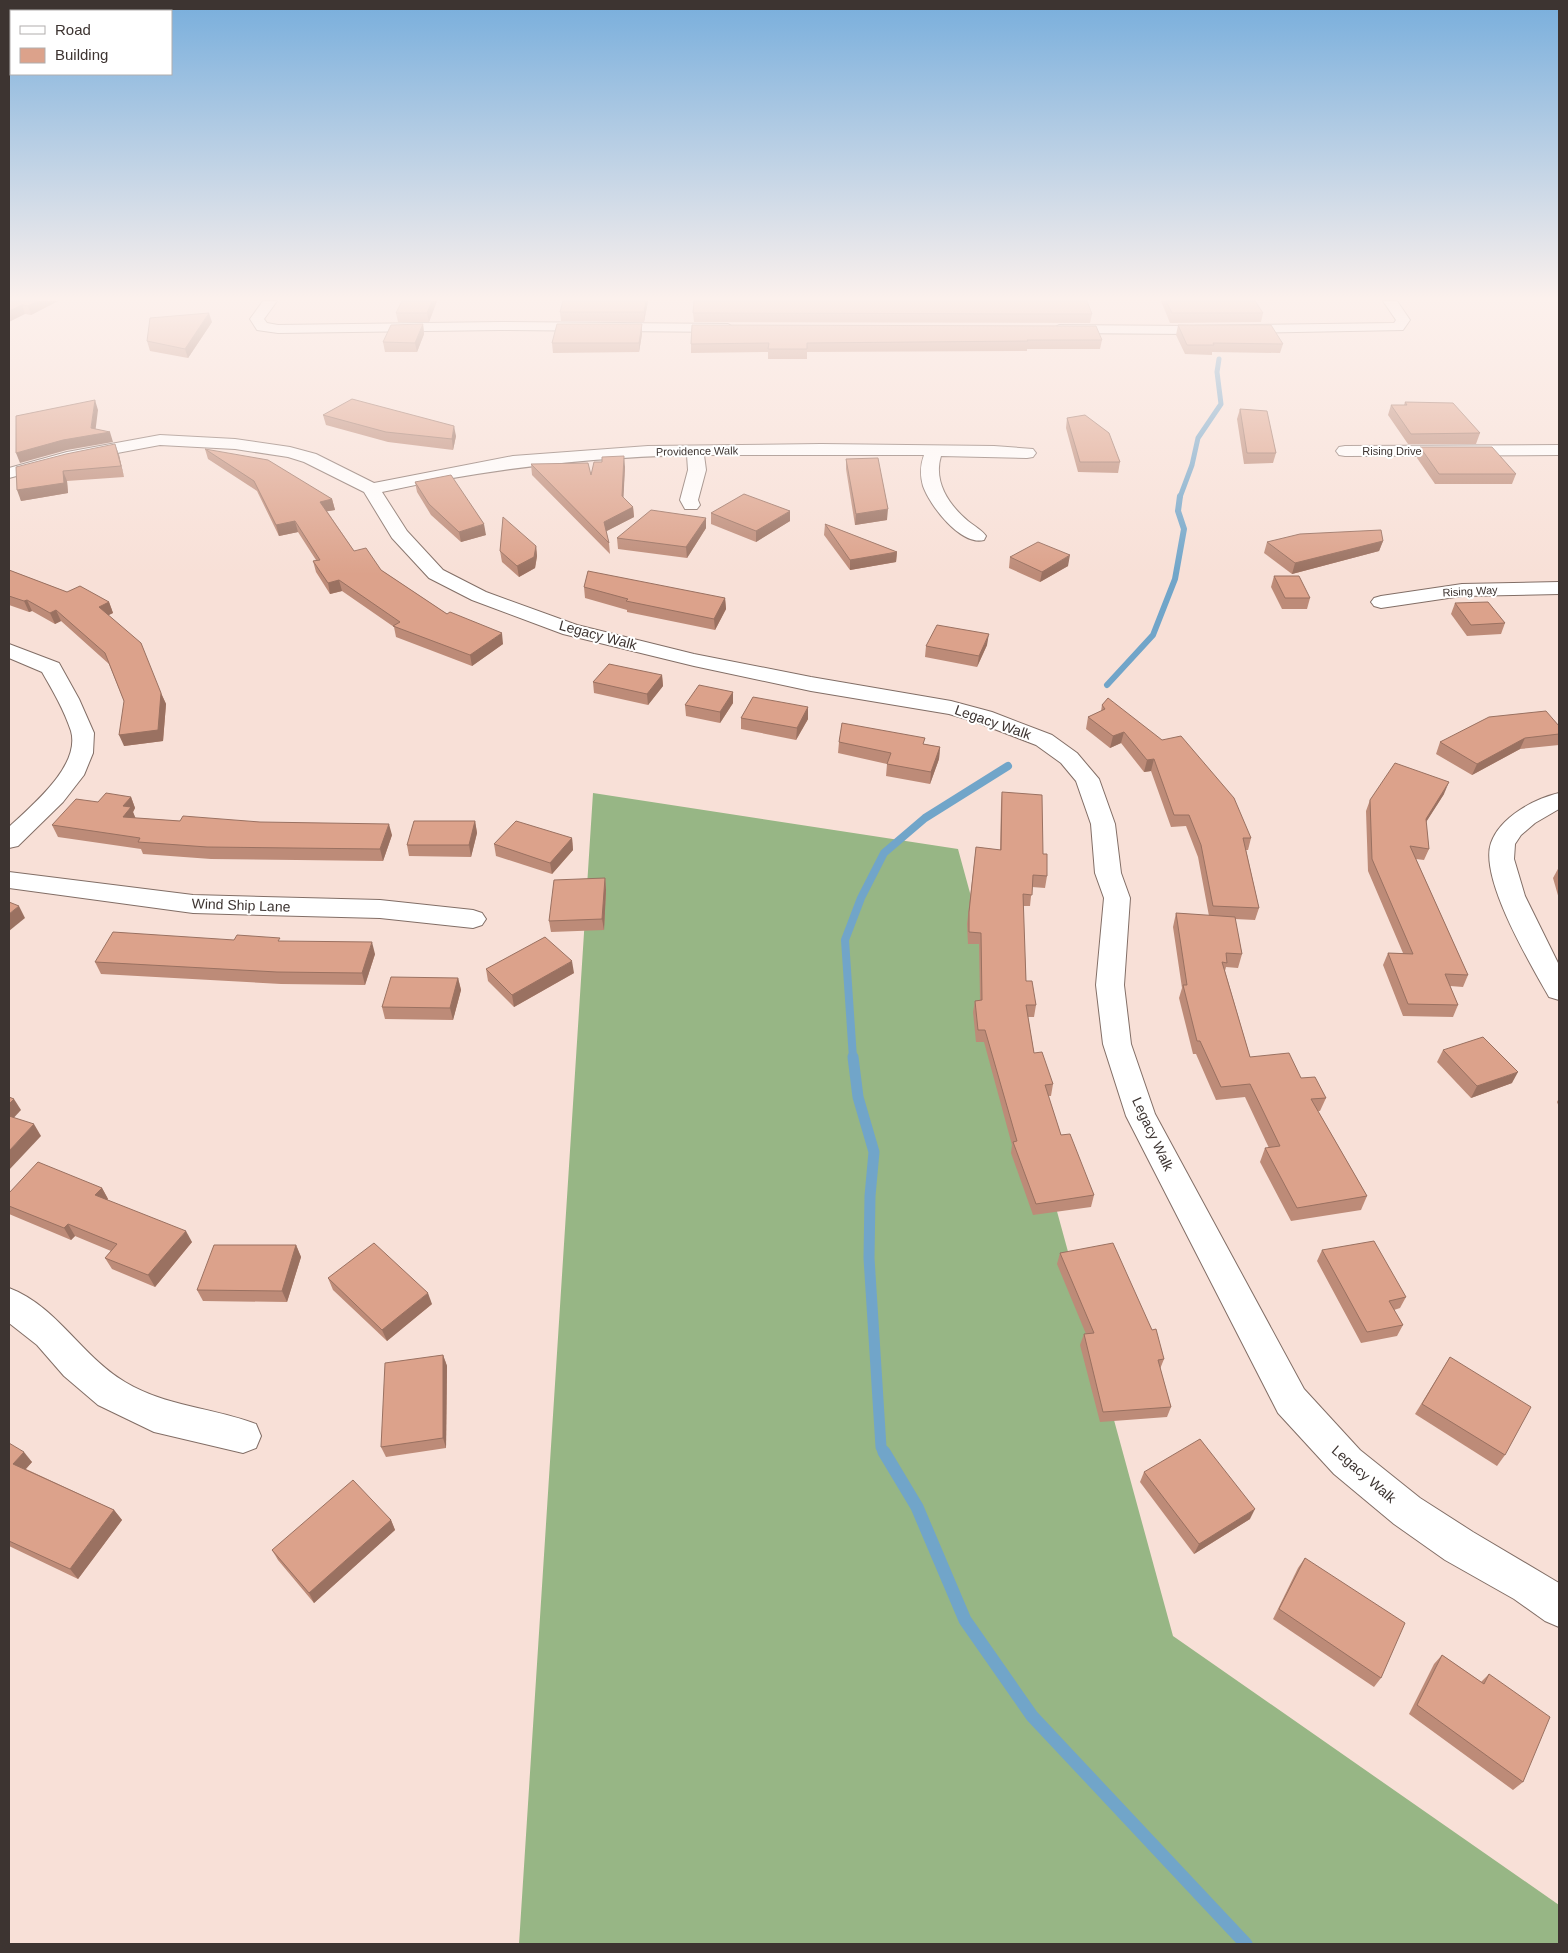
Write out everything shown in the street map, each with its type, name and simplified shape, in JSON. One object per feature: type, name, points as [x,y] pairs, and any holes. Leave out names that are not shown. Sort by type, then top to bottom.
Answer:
[{"type":"street","name":"Legacy Walk","points":[[9,473],[67,457],[160,440],[235,444],[290,452],[310,458],[351,477],[370,489],[380,508],[386,512],[400,534],[436,574],[479,596],[570,630],[674,655],[811,684],[951,708],[1044,740],[1069,758],[1087,778],[1103,824],[1108,873],[1117,898],[1110,985],[1117,1044],[1141,1116],[1162,1152],[1181,1195],[1291,1401],[1346,1462],[1406,1511],[1459,1546],[1528,1585],[1559,1607]]},
{"type":"street","name":"Rising Drive","points":[[1345,451],[1559,450]]},
{"type":"street","name":"Providence Walk","points":[[370,489],[451,472],[532,459],[602,454],[695,451],[934,451],[1027,454]]},
{"type":"street","points":[[691,504],[689,500],[697,470],[695,451]]},
{"type":"street","points":[[934,451],[929,460],[929,479],[938,498],[959,525],[977,536]]},
{"type":"street","name":"Rising Way","points":[[1381,602],[1462,590],[1559,588]]},
{"type":"street","points":[[9,650],[51,668],[68,699],[83,733],[81,753],[72,775],[55,797],[9,840]]},
{"type":"street","points":[[1559,800],[1518,824],[1503,843],[1501,862],[1508,891],[1559,990]]},
{"type":"street","name":"Wind Ship Lane","points":[[9,880],[193,904],[380,909],[473,919]]},
{"type":"street","points":[[9,1303],[49,1334],[76,1366],[111,1393],[154,1415],[243,1436]]},
{"type":"green space","points":[[593,793],[958,849],[1173,1636],[1559,1905],[1559,1944],[519,1944]]},
{"type":"building","points":[[352,399],[454,426],[452,439],[386,432],[323,415]]},
{"type":"building","points":[[95,400],[91,428],[110,432],[63,440],[16,453],[16,416]]},
{"type":"building","points":[[1405,402],[1453,403],[1480,433],[1411,434],[1391,405],[1407,405]]},
{"type":"building","points":[[1240,409],[1267,411],[1276,453],[1247,453]]},
{"type":"building","points":[[1085,415],[1109,433],[1120,462],[1080,462],[1067,418]]},
{"type":"building","points":[[115,444],[121,466],[63,471],[64,483],[17,490],[16,467]]},
{"type":"building","points":[[1420,447],[1492,447],[1516,474],[1439,474]]},
{"type":"building","points":[[205,449],[268,460],[332,499],[320,502],[354,551],[366,548],[381,570],[447,614],[450,612],[502,633],[470,655],[393,626],[400,622],[339,580],[328,583],[313,561],[320,560],[295,521],[276,525],[254,481]]},
{"type":"building","points":[[624,456],[622,496],[633,507],[604,522],[609,543],[531,464],[588,463],[591,475],[594,462],[602,462],[602,457]]},
{"type":"building","points":[[878,458],[888,509],[856,514],[846,459]]},
{"type":"building","points":[[451,475],[484,524],[459,532],[429,504],[415,482]]},
{"type":"building","points":[[744,494],[790,511],[756,531],[711,513]]},
{"type":"building","points":[[651,510],[706,518],[686,547],[617,538]]},
{"type":"building","points":[[503,517],[536,546],[534,557],[517,566],[500,551]]},
{"type":"building","points":[[825,524],[897,552],[850,560]]},
{"type":"building","points":[[1381,530],[1383,541],[1295,563],[1267,542],[1300,534]]},
{"type":"building","points":[[1038,542],[1070,555],[1042,572],[1010,557]]},
{"type":"building","points":[[9,570],[67,592],[80,586],[109,602],[99,607],[141,643],[161,693],[158,730],[119,735],[124,701],[105,653],[56,610],[50,613],[27,600],[24,601],[9,596]]},
{"type":"building","points":[[588,571],[725,598],[714,619],[626,601],[628,599],[584,587]]},
{"type":"building","points":[[1274,576],[1299,576],[1310,598],[1285,598]]},
{"type":"building","points":[[1488,602],[1505,623],[1471,625],[1455,603]]},
{"type":"building","points":[[937,625],[989,634],[979,656],[926,646]]},
{"type":"building","points":[[609,664],[662,675],[647,694],[593,682]]},
{"type":"building","points":[[699,685],[733,692],[720,712],[685,705]]},
{"type":"building","points":[[753,697],[808,707],[797,728],[741,718]]},
{"type":"building","points":[[1108,698],[1162,740],[1181,736],[1234,798],[1251,838],[1243,838],[1259,908],[1213,906],[1201,845],[1189,815],[1174,815],[1154,759],[1147,760],[1124,732],[1113,736],[1088,717],[1105,709],[1102,705]]},
{"type":"building","points":[[1546,711],[1559,726],[1559,734],[1525,738],[1477,764],[1440,742],[1489,717]]},
{"type":"building","points":[[842,723],[925,738],[923,744],[940,747],[931,772],[887,764],[891,753],[839,742]]},
{"type":"building","points":[[1395,763],[1449,782],[1426,819],[1429,849],[1410,846],[1468,975],[1445,974],[1458,1005],[1408,1004],[1388,953],[1413,954],[1372,859],[1370,800]]},
{"type":"building","points":[[1002,792],[1042,795],[1043,854],[1047,854],[1047,876],[1033,875],[1032,895],[1023,894],[1026,981],[1032,981],[1036,1005],[1026,1005],[1034,1053],[1042,1052],[1053,1084],[1045,1085],[1061,1135],[1070,1134],[1094,1195],[1036,1204],[1013,1142],[1017,1141],[985,1030],[978,1030],[975,1001],[982,1000],[981,933],[969,932],[969,912],[976,847],[1001,850]]},
{"type":"building","points":[[106,793],[131,797],[123,806],[131,807],[123,817],[180,821],[183,816],[260,822],[389,824],[380,849],[207,847],[138,842],[140,838],[52,825],[76,799],[98,802]]},
{"type":"building","points":[[414,821],[475,821],[469,845],[407,845]]},
{"type":"building","points":[[516,821],[572,838],[550,863],[494,844]]},
{"type":"building","points":[[605,878],[602,919],[549,921],[554,880]]},
{"type":"building","points":[[9,902],[19,906],[9,914]]},
{"type":"building","points":[[1176,913],[1235,917],[1242,954],[1226,953],[1227,963],[1222,962],[1250,1057],[1289,1053],[1301,1078],[1315,1077],[1326,1098],[1311,1099],[1367,1196],[1297,1208],[1265,1148],[1280,1146],[1250,1084],[1221,1087],[1200,1041],[1197,1041],[1183,985],[1187,985]]},
{"type":"building","points":[[113,932],[234,940],[237,935],[280,938],[278,941],[372,942],[362,973],[277,972],[95,962]]},
{"type":"building","points":[[545,937],[572,961],[512,995],[486,969]]},
{"type":"building","points":[[391,977],[458,978],[450,1008],[382,1007]]},
{"type":"building","points":[[1483,1037],[1518,1072],[1477,1086],[1443,1050]]},
{"type":"building","points":[[9,1097],[14,1099],[9,1104]]},
{"type":"building","points":[[9,1116],[34,1124],[9,1151]]},
{"type":"building","points":[[38,1162],[102,1188],[95,1195],[186,1231],[148,1275],[105,1258],[117,1244],[68,1224],[64,1228],[9,1206],[9,1193]]},
{"type":"building","points":[[1374,1241],[1406,1297],[1389,1301],[1403,1325],[1367,1332],[1322,1250]]},
{"type":"building","points":[[374,1243],[428,1293],[382,1330],[328,1278]]},
{"type":"building","points":[[1113,1243],[1152,1330],[1156,1329],[1164,1359],[1158,1360],[1171,1407],[1103,1412],[1084,1334],[1094,1333],[1060,1253]]},
{"type":"building","points":[[214,1245],[296,1245],[282,1291],[197,1290]]},
{"type":"building","points":[[443,1355],[443,1438],[381,1447],[385,1363]]},
{"type":"building","points":[[1450,1357],[1531,1407],[1505,1455],[1422,1404]]},
{"type":"building","points":[[1200,1439],[1255,1509],[1199,1544],[1144,1472]]},
{"type":"building","points":[[9,1443],[24,1452],[13,1464],[114,1510],[70,1569],[9,1541]]},
{"type":"building","points":[[353,1480],[391,1520],[309,1593],[272,1550]]},
{"type":"building","points":[[1305,1558],[1405,1623],[1381,1678],[1279,1609]]},
{"type":"building","points":[[1442,1655],[1484,1684],[1489,1674],[1550,1717],[1523,1782],[1417,1705]]},
{"type":"waterway","points":[[1180,497],[1192,465],[1198,438],[1221,404],[1220,392]]},
{"type":"waterway","points":[[1107,685],[1153,635],[1175,579],[1184,529],[1178,511],[1180,496]]},
{"type":"waterway","points":[[853,1058],[845,940],[861,898],[884,853],[925,818],[1008,766]]},
{"type":"waterway","points":[[853,1057],[858,1097],[874,1152],[870,1196],[869,1258],[881,1447],[885,1454]]},
{"type":"waterway","points":[[884,1452],[917,1507],[965,1620],[1032,1716],[1246,1944]]}]
